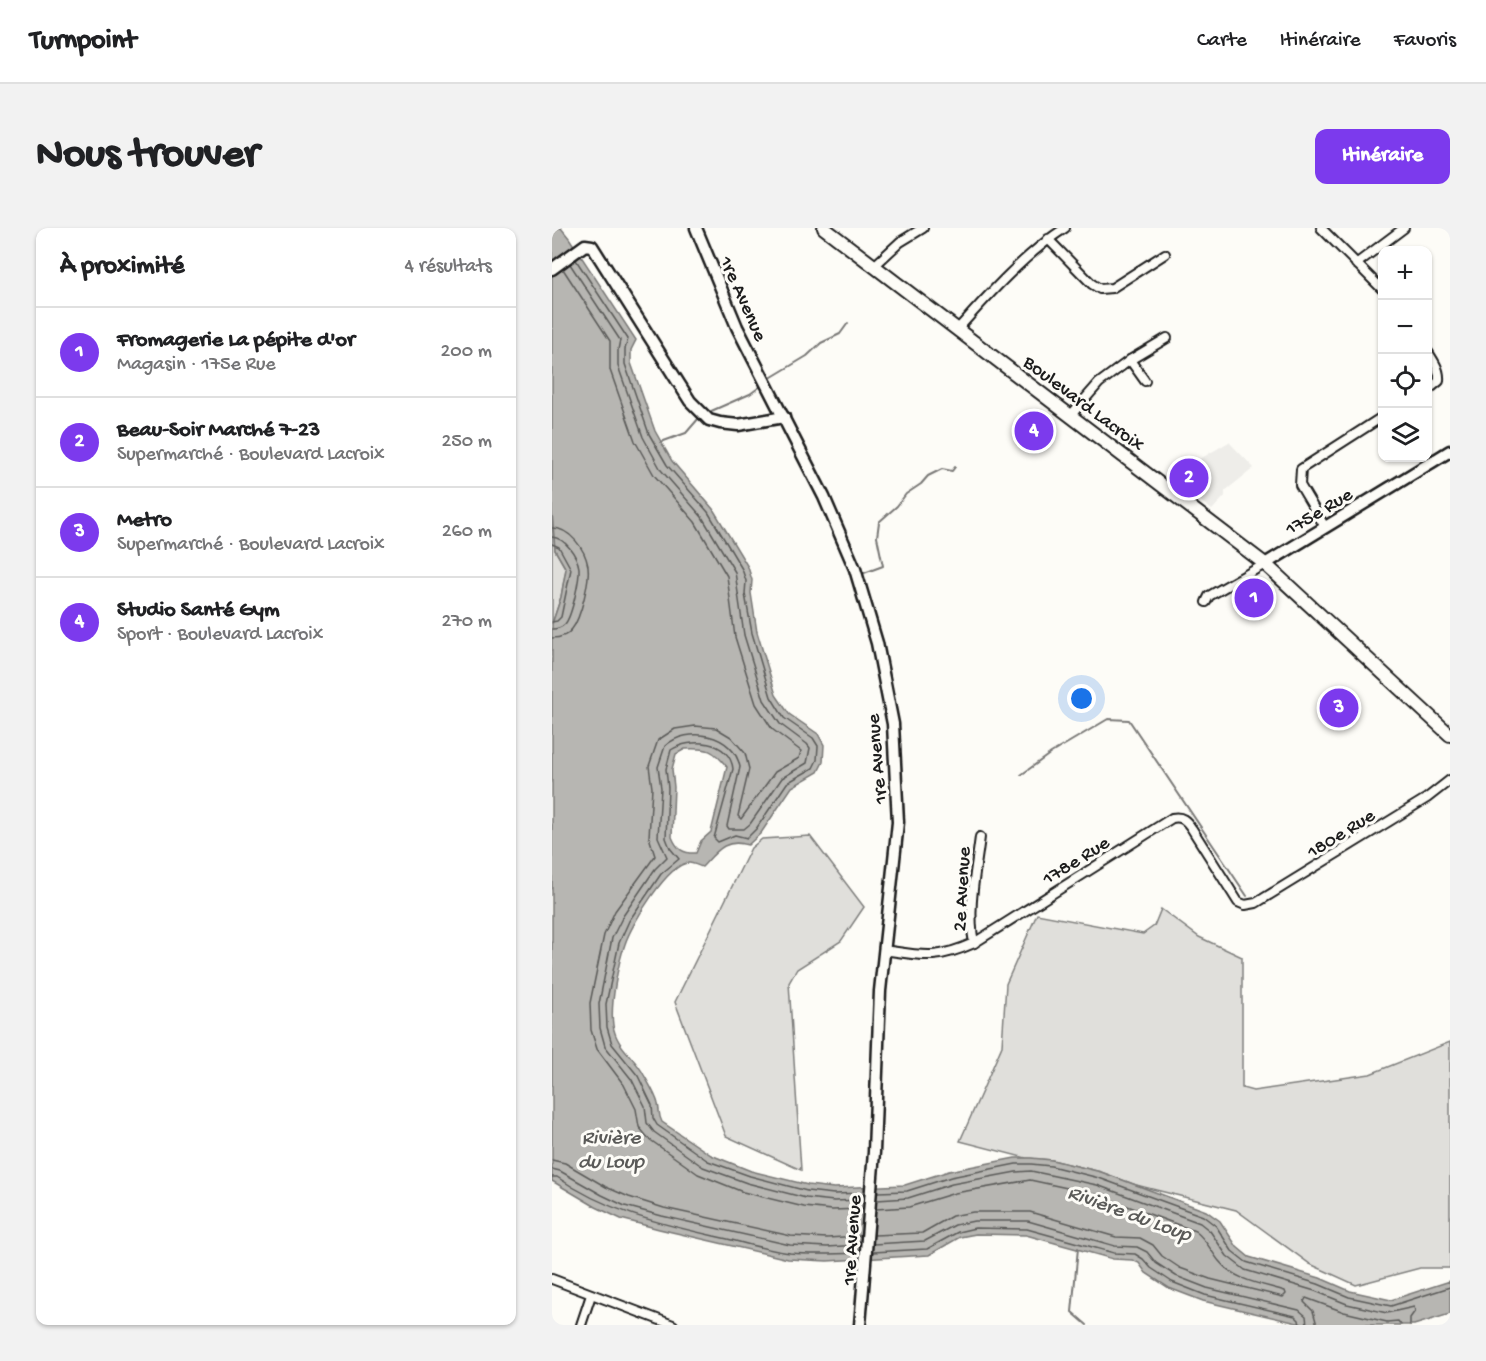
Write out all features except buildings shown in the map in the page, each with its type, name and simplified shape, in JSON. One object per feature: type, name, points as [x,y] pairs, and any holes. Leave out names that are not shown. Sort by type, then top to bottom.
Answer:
[{"type":"main road","name":"1re Avenue","points":[[696,228],[737,327],[824,497],[855,569],[877,643],[895,745],[898,822],[880,991],[874,1152],[860,1325]]},
{"type":"main road","name":"Boulevard Lacroix","points":[[824,228],[1265,564],[1450,735]]},
{"type":"main road","points":[[552,269],[585,245],[592,246],[690,401],[698,412],[709,420],[738,424],[784,417]]},
{"type":"main road","name":"175e Rue","points":[[1265,564],[1450,451]]},
{"type":"street","points":[[873,267],[900,242],[922,228]]},
{"type":"street","points":[[957,330],[1031,254],[1065,228]]},
{"type":"street","points":[[1321,228],[1378,284]]},
{"type":"street","points":[[1356,264],[1404,228]]},
{"type":"street","points":[[1048,239],[1092,284],[1100,289],[1112,288],[1165,254]]},
{"type":"street","points":[[1071,415],[1099,383],[1130,360],[1167,338]]},
{"type":"street","points":[[1432,359],[1438,369],[1439,381],[1432,387]]},
{"type":"street","points":[[1130,360],[1145,381]]},
{"type":"street","points":[[1325,527],[1300,485],[1301,469],[1378,420]]},
{"type":"street","name":"175e Rue","points":[[1206,602],[1209,596],[1265,564]]},
{"type":"street","name":"180e Rue","points":[[1245,905],[1256,903],[1427,798],[1450,780]]},
{"type":"street","name":"178e Rue","points":[[884,950],[937,956],[974,943],[1172,818],[1179,817],[1188,823],[1234,896],[1245,905]]},
{"type":"street","name":"2e Avenue","points":[[974,943],[971,914],[980,837]]},
{"type":"street","points":[[552,1279],[673,1325]]},
{"type":"street","points":[[581,1325],[591,1295]]},
{"type":"shaded area","points":[[1229,442],[1254,468],[1225,491],[1225,496],[1212,510],[1169,477]]},
{"type":"shaded area","points":[[552,511],[555,550],[566,569],[561,597],[552,624]]},
{"type":"shaded area","points":[[810,836],[864,907],[841,941],[797,969],[789,983],[801,1170],[726,1136],[675,1002],[751,848],[762,839]]},
{"type":"shaded area","points":[[1161,909],[1199,937],[1242,957],[1242,1088],[1253,1091],[1370,1074],[1450,1042],[1450,1268],[1420,1268],[1356,1285],[1310,1264],[1236,1210],[1136,1185],[1101,1172],[1052,1160],[1026,1158],[960,1141],[1002,1046],[1006,984],[1037,914],[1143,934],[1154,926]]},
{"type":"water","name":"Rivière du Loup","points":[[552,228],[561,228],[636,340],[631,350],[631,363],[655,431],[672,461],[713,509],[748,567],[752,580],[751,593],[757,632],[776,695],[789,714],[818,734],[824,745],[823,762],[818,772],[792,787],[761,833],[748,845],[733,843],[722,847],[702,867],[689,863],[680,866],[651,896],[629,935],[622,952],[615,984],[613,1025],[618,1040],[652,1089],[662,1122],[711,1155],[751,1171],[808,1185],[834,1188],[905,1185],[949,1171],[1015,1158],[1052,1160],[1101,1172],[1206,1211],[1220,1221],[1237,1247],[1249,1257],[1320,1278],[1350,1291],[1391,1300],[1450,1281],[1450,1314],[1414,1325],[1306,1325],[1203,1301],[1169,1288],[1146,1273],[1139,1263],[1132,1260],[1113,1259],[1026,1235],[976,1234],[960,1237],[929,1255],[827,1261],[788,1259],[621,1219],[552,1181],[552,624],[561,597],[566,569],[555,550],[552,511]],"holes":[[[685,749],[714,753],[727,767],[711,832],[701,841],[696,853],[687,853],[676,845],[672,837],[674,787],[672,769],[676,754]]]},
{"type":"waterway","points":[[772,377],[807,356],[821,343],[840,334],[848,323]]},
{"type":"waterway","points":[[709,412],[750,394],[761,386]]},
{"type":"waterway","points":[[661,442],[686,433],[699,418]]},
{"type":"waterway","points":[[864,573],[883,566],[877,537],[879,522],[897,506],[906,494],[928,476],[942,469],[952,471],[955,467]]},
{"type":"waterway","points":[[1021,775],[1051,753],[1108,719],[1129,720],[1247,896]]},
{"type":"waterway","points":[[1078,1248],[1072,1312],[1087,1325]]},
{"type":"place","name":"Studio Santé Gym","points":[[1034,431]]},
{"type":"place","name":"Beau-Soir Marché 7-23","points":[[1189,478]]},
{"type":"place","name":"Fromagerie La pépite d'or","points":[[1254,598]]},
{"type":"place","name":"Metro","points":[[1339,708]]}]
